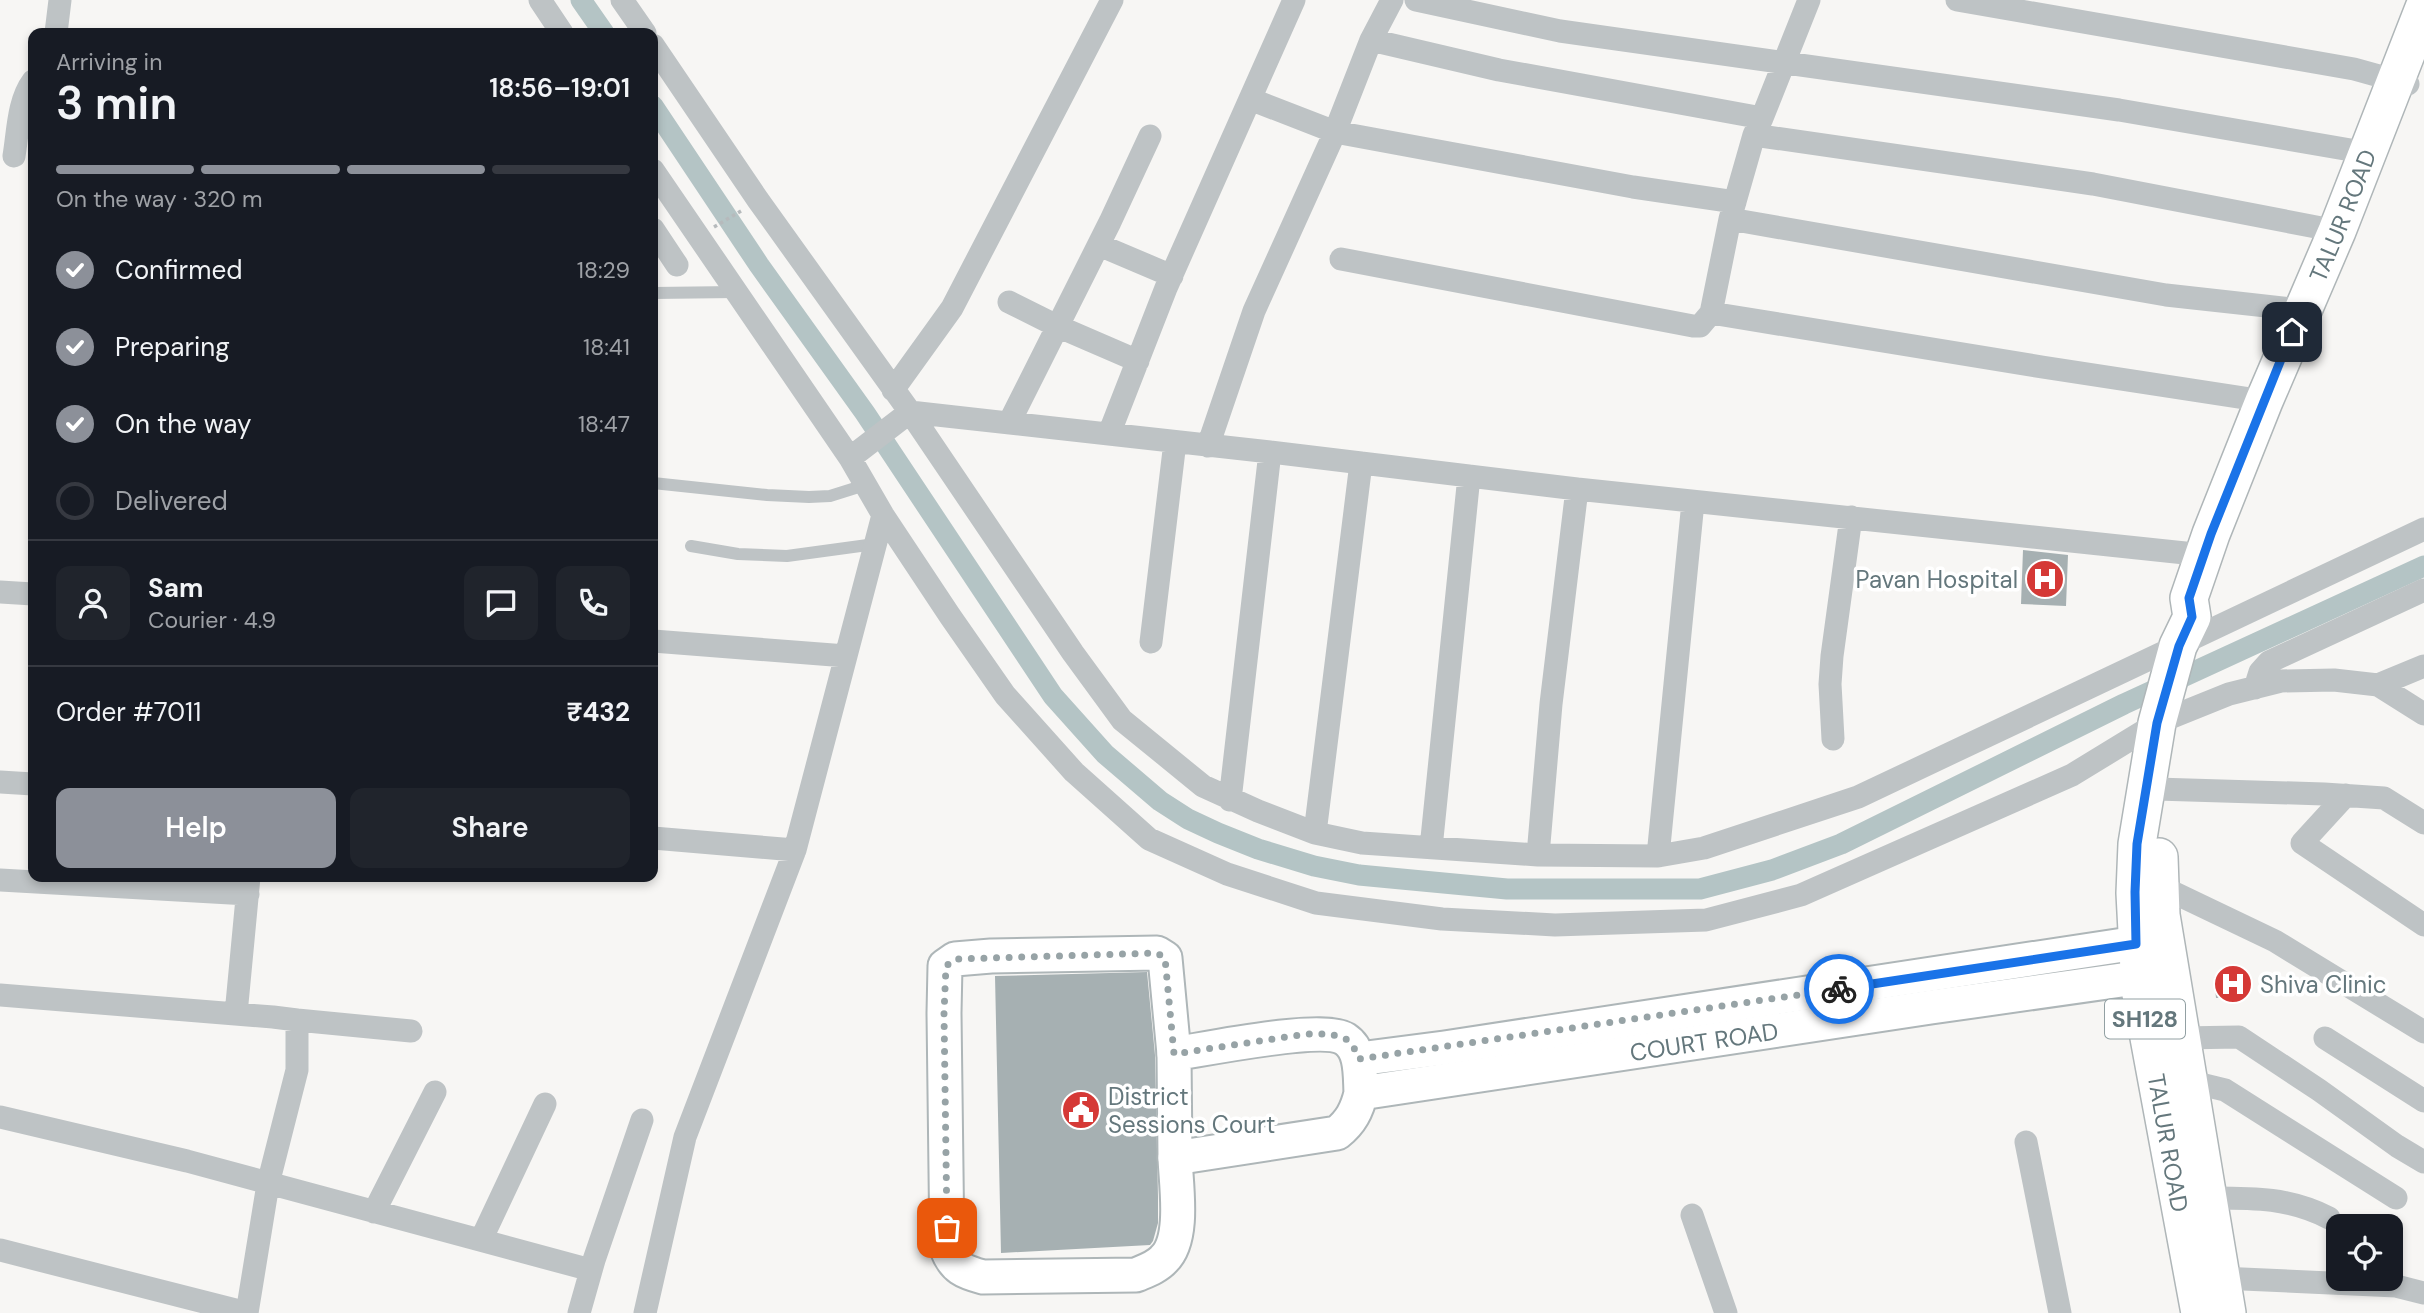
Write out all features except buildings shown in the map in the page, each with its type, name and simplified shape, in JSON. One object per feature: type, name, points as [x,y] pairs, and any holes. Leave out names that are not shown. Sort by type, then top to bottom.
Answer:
[{"type":"main road","name":"TALUR ROAD","points":[[2185,632],[2224,562],[2411,74],[2424,8]]},
{"type":"main road","name":"TALUR ROAD","points":[[2224,1296],[2181,1038],[2152,959],[2135,892],[2137,844],[2157,723],[2185,632],[2189,598],[2204,555],[2264,401],[2368,153],[2411,74]]},
{"type":"main road","name":"TALUR ROAD","points":[[2157,723],[2156,789],[2160,886],[2152,959],[2162,1114],[2200,1313]]},
{"type":"street","points":[[57,28],[60,0]]},
{"type":"street","points":[[540,0],[559,28]]},
{"type":"street","points":[[622,0],[642,28]]},
{"type":"street","points":[[893,390],[951,308],[1112,0]]},
{"type":"street","points":[[1108,435],[1172,276],[1294,0]]},
{"type":"street","points":[[1208,446],[1254,312],[1335,132],[1371,40],[1392,0]]},
{"type":"street","points":[[1416,0],[1560,31],[2119,110],[2368,153]]},
{"type":"street","points":[[1341,259],[1693,327],[1700,326],[1711,313],[1732,210],[1758,127],[1809,0]]},
{"type":"street","points":[[1957,0],[2354,69],[2411,74]]},
{"type":"street","points":[[1371,40],[1758,127],[2093,184],[2337,231]]},
{"type":"street","points":[[658,52],[758,200],[893,390],[903,417],[1122,720],[1203,786],[1230,800],[1315,833],[1362,843],[1538,855],[1658,856],[1704,848],[1858,797],[2185,632],[2424,529]]},
{"type":"street","points":[[16,156],[23,102],[28,87]]},
{"type":"street","points":[[1250,99],[1335,132],[1633,187],[1732,210],[2166,295],[2302,310]]},
{"type":"street","points":[[1009,423],[1099,245],[1150,136]]},
{"type":"street","points":[[658,177],[736,292],[857,453],[865,485],[883,515],[1005,695],[1074,772],[1149,839],[1227,874],[1316,903],[1441,919],[1542,924],[1706,920],[1801,895],[2072,775],[2157,723],[2229,694],[2281,681],[2334,680],[2378,685],[2424,714]]},
{"type":"street","points":[[658,236],[677,265]]},
{"type":"street","points":[[1099,245],[1172,276]]},
{"type":"street","points":[[1009,302],[1057,326],[1138,360]]},
{"type":"street","points":[[1711,313],[2264,401]]},
{"type":"street","points":[[857,453],[903,417],[1009,423],[1693,502],[2204,555]]},
{"type":"street","points":[[1151,642],[1175,442]]},
{"type":"street","points":[[1230,800],[1270,452]]},
{"type":"street","points":[[1315,833],[1361,463]]},
{"type":"street","points":[[1431,848],[1469,476]]},
{"type":"street","points":[[1538,855],[1550,704],[1577,489]]},
{"type":"street","points":[[1658,856],[1693,502]]},
{"type":"street","points":[[645,1313],[685,1137],[795,850],[883,515]]},
{"type":"street","points":[[1833,739],[1830,684],[1832,656],[1851,517]]},
{"type":"street","points":[[2255,688],[2260,672],[2269,662],[2424,590]]},
{"type":"street","points":[[0,592],[28,594]]},
{"type":"street","points":[[658,641],[846,656]]},
{"type":"street","points":[[2378,685],[2424,666]]},
{"type":"street","points":[[0,782],[28,785]]},
{"type":"street","points":[[2156,789],[2384,798],[2424,823]]},
{"type":"street","points":[[2346,795],[2302,843],[2424,925]]},
{"type":"street","points":[[658,838],[795,850]]},
{"type":"street","points":[[0,880],[28,881]]},
{"type":"street","points":[[99,882],[248,885],[236,1014]]},
{"type":"street","points":[[2160,886],[2275,941],[2424,1032]]},
{"type":"street","points":[[1157,953],[1165,958],[1174,1054],[1175,1158],[1175,1240],[1164,1260],[1150,1269],[1136,1275],[983,1277],[958,1268],[952,1262],[947,1249],[944,1013],[946,966],[955,959],[967,958],[1157,953]]},
{"type":"street","name":"COURT ROAD","points":[[1359,1059],[2152,959]]},
{"type":"street","name":"COURT ROAD","points":[[1362,1093],[1931,1007],[2152,959]]},
{"type":"street","points":[[0,995],[411,1031]]},
{"type":"street","points":[[0,1250],[247,1313],[268,1184],[297,1070],[297,1020]]},
{"type":"street","points":[[1174,1054],[1306,1034],[1330,1034],[1346,1039],[1354,1048],[1359,1059],[1362,1093],[1348,1124],[1337,1133],[1175,1158]]},
{"type":"street","points":[[2181,1038],[2239,1037],[2424,1162]]},
{"type":"street","points":[[2325,1038],[2424,1101]]},
{"type":"street","points":[[2188,1081],[2225,1090],[2396,1198]]},
{"type":"street","points":[[374,1212],[435,1092]]},
{"type":"street","points":[[481,1240],[545,1104]]},
{"type":"street","points":[[0,1117],[187,1161],[592,1270]]},
{"type":"street","points":[[579,1313],[642,1120]]},
{"type":"street","points":[[2026,1142],[2060,1313]]},
{"type":"street","points":[[2206,1198],[2263,1198],[2307,1207],[2326,1216]]},
{"type":"street","points":[[1692,1216],[1726,1313]]},
{"type":"street","points":[[2224,1296],[2396,1286],[2424,1293]]},
{"type":"lane","points":[[658,293],[736,292]]},
{"type":"lane","points":[[658,483],[809,497],[830,496],[865,485]]},
{"type":"lane","points":[[691,546],[738,554],[787,555],[875,544]]},
{"type":"path","points":[[712,228],[741,210]]},
{"type":"waterway","points":[[581,0],[601,28]]},
{"type":"waterway","points":[[658,114],[759,265],[865,413],[1053,696],[1105,754],[1160,801],[1188,819],[1218,833],[1258,849],[1314,866],[1359,875],[1507,889],[1700,889],[1772,870],[1841,844],[2124,704],[2424,566]]},
{"type":"way so far","points":[[947,1228],[944,1013],[946,966],[955,959],[1157,953],[1165,958],[1174,1054],[1306,1034],[1330,1034],[1346,1039],[1359,1059],[1839,989]]},
{"type":"place","name":"Pavan Hospital","points":[[2045,579]]},
{"type":"place","name":"Shiva Clinic","points":[[2233,984]]},
{"type":"place","name":"District Sessions Court","points":[[1081,1110]]},
{"type":"route","points":[[1839,989],[2136,944],[2137,844],[2157,723],[2179,646],[2192,617],[2189,598],[2211,534],[2292,332]]}]
